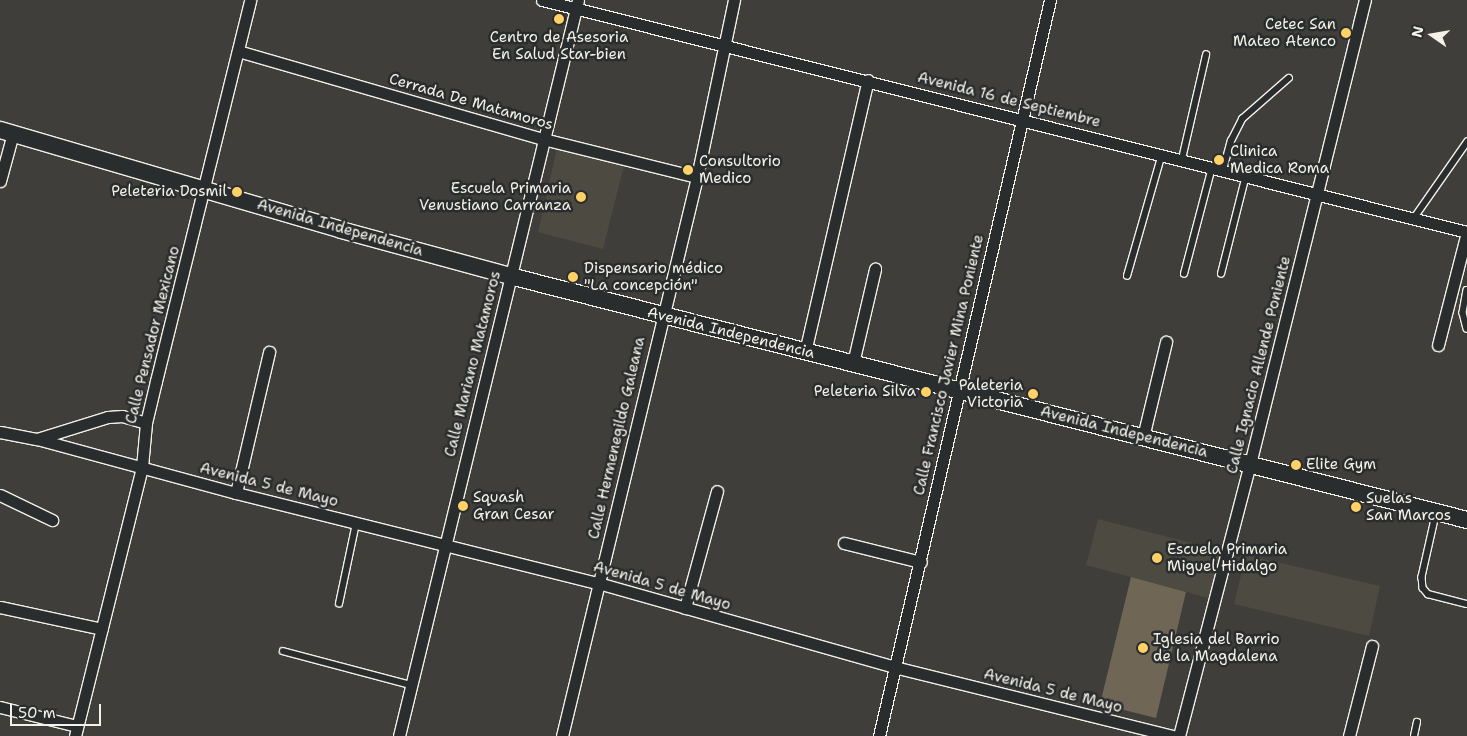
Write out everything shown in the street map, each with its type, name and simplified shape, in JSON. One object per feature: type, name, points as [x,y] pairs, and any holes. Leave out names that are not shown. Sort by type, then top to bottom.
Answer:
[{"type":"main road","name":"Avenida Independencia","points":[[6,131],[204,187],[341,230],[510,276],[1467,520]]},
{"type":"street","name":"Calle Pensador Mexicano","points":[[76,731],[142,467],[146,423],[250,0]]},
{"type":"street","name":"Avenida 16 de Septiembre","points":[[542,0],[577,3],[724,44],[1467,232]]},
{"type":"street","name":"Calle Hermenegildo Galeana","points":[[562,736],[661,315],[697,177],[734,0]]},
{"type":"street","name":"Calle Francisco Javier Mina Poniente","points":[[879,736],[894,667],[921,562],[958,389],[1020,119],[1050,0]]},
{"type":"street","name":"Calle Ignacio Allende Poniente","points":[[1179,736],[1250,464],[1365,0]]},
{"type":"street","name":"Calle Mariano Matamoros","points":[[399,736],[577,3]]},
{"type":"street","name":"Cerrada De Matamoros","points":[[238,51],[543,139],[697,177]]},
{"type":"street","points":[[804,352],[868,80]]},
{"type":"street","points":[[0,181],[6,131]]},
{"type":"street","points":[[1438,345],[1467,232]]},
{"type":"street","points":[[853,363],[875,269]]},
{"type":"street","points":[[1143,437],[1166,342]]},
{"type":"street","points":[[236,493],[269,352]]},
{"type":"street","points":[[38,439],[108,417],[122,416],[146,423]]},
{"type":"street","name":"Avenida 5 de Mayo","points":[[0,432],[38,439],[236,493],[598,583],[894,667],[1173,736]]},
{"type":"street","points":[[685,608],[717,491]]},
{"type":"street","points":[[0,495],[52,520]]},
{"type":"street","points":[[844,543],[921,562]]},
{"type":"street","points":[[0,607],[102,629]]},
{"type":"street","points":[[1349,736],[1372,646]]},
{"type":"street","points":[[0,707],[76,731]]},
{"type":"lane","points":[[1182,159],[1206,55]]},
{"type":"lane","points":[[1184,274],[1217,168],[1242,119],[1289,78]]},
{"type":"lane","points":[[1414,218],[1467,142]]},
{"type":"lane","points":[[1127,276],[1162,154]]},
{"type":"lane","points":[[1221,274],[1246,175]]},
{"type":"lane","points":[[1467,290],[1463,312],[1467,329]]},
{"type":"lane","points":[[1437,512],[1422,577],[1423,588],[1428,594],[1467,604]]},
{"type":"lane","points":[[339,604],[356,522]]},
{"type":"lane","points":[[283,651],[411,685]]},
{"type":"lane","points":[[1414,736],[1418,722]]},
{"type":"shaded area","name":"Escuela Primaria Venustiano Carranza","points":[[558,144],[625,162],[603,249],[538,232]]},
{"type":"shaded area","name":"Escuela Primaria Miguel Hidalgo","points":[[1098,519],[1227,552],[1216,600],[1086,565]]},
{"type":"shaded area","points":[[1246,555],[1380,586],[1369,636],[1234,604]]},
{"type":"building","name":"Iglesia del Barrio de la Magdalena","points":[[1131,577],[1186,592],[1156,718],[1100,704]]},
{"type":"place","name":"Centro de Asesoria En Salud Star-bien","points":[[559,19]]},
{"type":"place","name":"Cetec San Mateo Atenco","points":[[1346,33]]},
{"type":"place","name":"Clinica Medica Roma","points":[[1219,160]]},
{"type":"place","name":"Consultorio Medico","points":[[688,170]]},
{"type":"place","name":"Peleteria Dosmil","points":[[237,192]]},
{"type":"place","name":"Escuela Primaria Venustiano Carranza","points":[[581,197]]},
{"type":"place","name":"Dispensario médico \"La concepción\"","points":[[573,277]]},
{"type":"place","name":"Peleteria Silva","points":[[926,392]]},
{"type":"place","name":"Paleteria Victoria","points":[[1033,394]]},
{"type":"place","name":"Elite Gym","points":[[1296,465]]},
{"type":"place","name":"Squash Gran Cesar","points":[[463,506]]},
{"type":"place","name":"Suelas San Marcos","points":[[1356,507]]},
{"type":"place","name":"Escuela Primaria Miguel Hidalgo","points":[[1157,558]]},
{"type":"place","name":"Iglesia del Barrio de la Magdalena","points":[[1143,648]]}]
